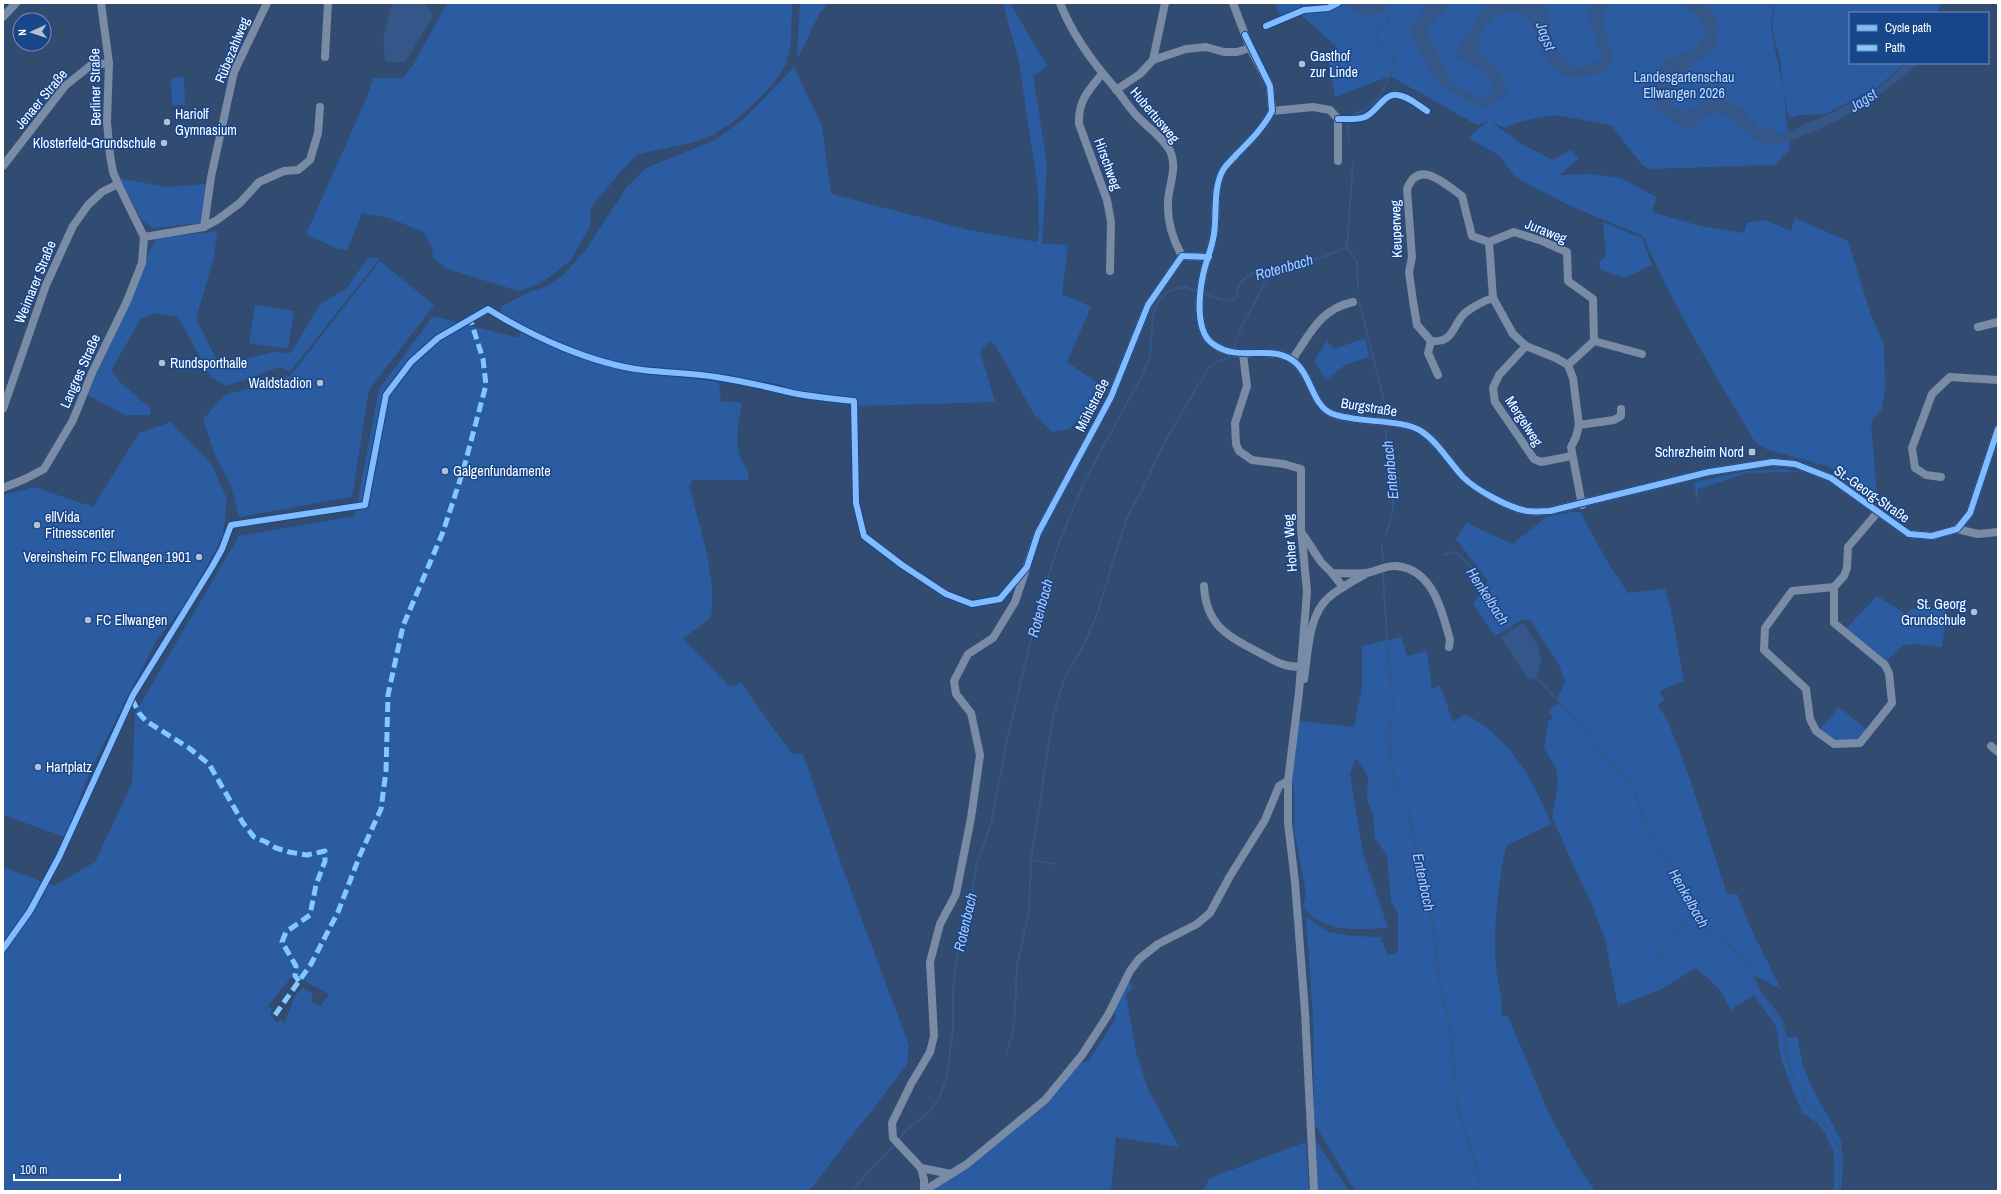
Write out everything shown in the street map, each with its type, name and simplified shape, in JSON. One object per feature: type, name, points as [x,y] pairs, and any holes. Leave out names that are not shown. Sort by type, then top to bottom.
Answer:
[{"type":"street","points":[[3,17],[16,3]]},
{"type":"street","name":"Berliner Straße","points":[[101,3],[109,63],[107,122],[110,155],[118,184],[144,237]]},
{"type":"street","name":"Rübezahlweg","points":[[204,227],[211,177],[234,72],[267,3]]},
{"type":"street","points":[[325,57],[328,3]]},
{"type":"street","name":"Hubertusweg","points":[[1060,3],[1087,51],[1102,74],[1135,114],[1167,146],[1172,154],[1173,176],[1168,200],[1169,218],[1176,246],[1182,256]]},
{"type":"street","points":[[1153,60],[1165,3]]},
{"type":"street","points":[[1233,3],[1250,48],[1270,86],[1272,111],[1253,137],[1222,170],[1218,183],[1215,222],[1209,257],[1203,275],[1200,312],[1203,332],[1213,344],[1227,352],[1239,354],[1271,354],[1292,360],[1327,312],[1336,307],[1353,302]]},
{"type":"street","points":[[1116,90],[1140,74],[1153,60],[1186,49],[1206,47],[1224,52],[1237,52],[1250,48]]},
{"type":"street","name":"Jenaer Straße","points":[[3,166],[65,86],[92,65],[109,63]]},
{"type":"street","name":"Hirschweg","points":[[1102,74],[1084,94],[1079,113],[1080,124],[1107,200],[1110,222],[1110,271]]},
{"type":"street","points":[[1272,111],[1313,107],[1330,110],[1338,119],[1338,161]]},
{"type":"street","points":[[144,237],[204,227],[217,220],[240,203],[259,182],[284,171],[298,170],[310,160],[318,133],[320,108]]},
{"type":"street","name":"Keuperweg","points":[[1431,341],[1417,325],[1409,272],[1412,257],[1407,189],[1410,181],[1415,176],[1425,174],[1435,177],[1462,196],[1472,236],[1489,242]]},
{"type":"street","name":"Weimarer Straße","points":[[3,408],[46,285],[73,226],[88,205],[102,192],[118,184]]},
{"type":"street","name":"Juraweg","points":[[1489,242],[1514,232],[1542,241],[1567,252],[1568,281],[1593,299],[1594,341]]},
{"type":"street","name":"Langres Straße","points":[[3,488],[44,469],[73,420],[92,372],[127,301],[142,263],[144,237]]},
{"type":"street","points":[[1489,242],[1493,298],[1513,334],[1526,346],[1556,358],[1568,365],[1573,378],[1579,425],[1576,437],[1571,447],[1582,505]]},
{"type":"street","points":[[1182,256],[1209,257]]},
{"type":"street","name":"Mühlstraße","points":[[921,1168],[896,1141],[892,1123],[911,1084],[930,1052],[934,1036],[930,962],[940,924],[956,894],[971,818],[980,755],[971,713],[956,694],[954,681],[968,654],[993,638],[1016,602],[1038,533],[1112,397],[1148,305],[1182,256]]},
{"type":"street","points":[[1438,375],[1428,353],[1431,341],[1438,342],[1447,339],[1464,314],[1481,302],[1493,298]]},
{"type":"street","points":[[1978,328],[1998,322]]},
{"type":"street","points":[[1568,365],[1594,341],[1642,354]]},
{"type":"street","name":"Mergelweg","points":[[1526,346],[1499,375],[1493,388],[1495,402],[1534,460],[1541,462],[1572,456]]},
{"type":"street","name":"Hoher Weg","points":[[1239,354],[1248,386],[1235,423],[1236,444],[1239,451],[1252,460],[1284,464],[1301,469],[1301,529],[1307,591],[1299,692],[1288,780],[1288,823],[1295,882],[1305,1012],[1314,1191]]},
{"type":"street","name":"Burgstraße","points":[[1292,360],[1307,378],[1323,408],[1332,414],[1360,420],[1401,425],[1420,430],[1440,449],[1464,478],[1499,502],[1527,511],[1550,511]]},
{"type":"street","points":[[1941,477],[1926,475],[1915,468],[1912,448],[1932,394],[1950,377],[1998,380]]},
{"type":"street","points":[[1579,425],[1614,420],[1621,416],[1621,409]]},
{"type":"street","points":[[1998,430],[1970,513],[1958,529],[1978,534],[1998,532]]},
{"type":"street","name":"St.-Georg-Straße","points":[[1550,511],[1582,505],[1714,471],[1773,462],[1795,464],[1831,478],[1877,513],[1909,534],[1932,536],[1958,529]]},
{"type":"street","points":[[1834,588],[1792,591],[1765,628],[1764,650],[1806,689],[1810,719],[1816,731],[1834,744],[1860,743],[1892,703],[1889,673],[1886,665],[1834,623],[1834,588],[1844,576],[1847,568],[1848,547],[1877,513]]},
{"type":"street","points":[[1301,529],[1309,547],[1343,587]]},
{"type":"street","points":[[1299,692],[1303,688],[1309,644],[1317,613],[1327,598],[1368,573],[1387,566],[1396,566],[1418,574],[1434,592],[1450,640],[1449,647]]},
{"type":"street","points":[[1332,573],[1368,573]]},
{"type":"street","points":[[1204,586],[1205,600],[1211,617],[1218,627],[1227,634],[1286,667],[1300,667]]},
{"type":"street","points":[[1991,746],[1998,752]]},
{"type":"street","points":[[924,1191],[966,1164],[1045,1100],[1086,1048],[1108,1015],[1130,971],[1139,959],[1158,944],[1197,924],[1210,912],[1230,876],[1265,820],[1279,786],[1288,780]]},
{"type":"street","points":[[924,1191],[924,1180],[921,1168],[951,1174]]},
{"type":"green space","points":[[447,3],[792,3],[791,41],[786,65],[771,86],[757,101],[734,121],[713,135],[690,143],[639,154],[630,161],[590,208],[591,224],[571,260],[539,284],[518,291],[445,268],[432,256],[433,250],[424,232],[389,218],[362,213],[347,250],[337,249],[306,234],[367,97],[373,78],[403,78],[413,65]]},
{"type":"green space","points":[[800,3],[828,3],[819,14],[799,56],[797,55]]},
{"type":"green space","points":[[1003,3],[1010,3],[1047,66],[1033,76],[1047,163],[1042,244],[1068,245],[1062,294],[1091,307],[1067,362],[1101,385],[1086,410],[1069,429],[1053,432],[1035,416],[996,346],[989,342],[980,351],[995,402],[858,406],[858,398],[794,391],[778,384],[714,375],[642,368],[602,359],[538,334],[506,319],[500,312],[502,306],[531,291],[546,287],[564,274],[584,252],[627,187],[646,168],[715,140],[745,118],[794,67],[822,126],[831,194],[969,230],[1037,242],[1039,231],[1038,189],[1019,62]]},
{"type":"green space","name":"Landesgartenschau Ellwangen 2026","points":[[1274,3],[1773,3],[1771,30],[1783,88],[1780,58],[1772,30],[1774,3],[1941,3],[1937,12],[1849,12],[1849,64],[1903,64],[1878,87],[1825,114],[1801,115],[1790,118],[1787,111],[1783,90],[1790,149],[1774,165],[1650,169],[1643,166],[1611,125],[1555,115],[1519,122],[1505,128],[1491,122],[1520,143],[1553,160],[1571,150],[1579,158],[1560,175],[1591,174],[1621,178],[1656,197],[1652,212],[1700,226],[1744,233],[1747,223],[1765,220],[1791,231],[1795,218],[1848,241],[1871,315],[1884,345],[1885,388],[1882,409],[1871,422],[1877,497],[1862,493],[1851,482],[1827,466],[1768,450],[1755,442],[1682,315],[1643,236],[1568,205],[1515,177],[1500,156],[1468,138],[1488,121],[1477,125],[1390,76],[1335,97],[1328,58],[1336,46],[1300,14],[1283,20]]},
{"type":"green space","points":[[184,77],[185,105],[172,105],[171,78]]},
{"type":"green space","points":[[119,178],[166,187],[206,184],[200,223],[152,228],[142,220]]},
{"type":"green space","points":[[1603,222],[1642,238],[1652,265],[1624,278],[1601,270],[1599,262],[1606,256]]},
{"type":"green space","points":[[217,231],[214,257],[196,318],[219,365],[274,352],[291,353],[320,304],[345,290],[368,258],[380,258],[290,372],[280,367],[226,386],[211,377],[178,317],[155,313],[141,318],[111,371],[119,381],[151,409],[150,415],[125,415],[87,395],[135,290],[148,253],[157,239]]},
{"type":"green space","name":"Waldstadion","points":[[380,261],[434,305],[369,390],[352,497],[239,517],[231,485],[215,455],[203,419],[225,395],[290,376]]},
{"type":"green space","points":[[255,305],[294,311],[288,349],[249,343]]},
{"type":"green space","points":[[433,316],[519,338],[521,331],[602,365],[632,371],[719,382],[721,402],[739,402],[742,406],[738,423],[737,440],[740,457],[749,473],[748,480],[693,480],[689,485],[706,550],[712,584],[712,600],[711,617],[683,639],[730,687],[741,683],[792,754],[803,754],[844,872],[909,1045],[907,1065],[809,1191],[3,1191],[3,867],[54,886],[95,862],[132,783],[135,713],[239,536],[355,516],[379,389]],"holes":[[[293,975],[329,994],[321,1006],[311,1002],[313,994],[303,988],[295,995],[284,1025],[281,1019],[277,1023],[270,1015],[272,1009],[268,1006]]]},
{"type":"green space","points":[[1365,338],[1369,357],[1345,365],[1326,380],[1314,361],[1327,341],[1334,349]]},
{"type":"green space","name":"FC Ellwangen","points":[[171,422],[212,465],[227,499],[223,536],[190,597],[155,643],[90,771],[65,837],[3,815],[3,495],[34,487],[93,507],[139,433]]},
{"type":"green space","points":[[1783,469],[1799,472],[1747,473],[1698,489],[1697,502],[1694,482],[1747,471]]},
{"type":"green space","points":[[1580,512],[1608,563],[1628,593],[1665,589],[1671,610],[1684,681],[1660,691],[1664,700],[1657,705],[1667,719],[1690,779],[1727,894],[1737,894],[1752,931],[1781,989],[1753,975],[1761,991],[1783,1020],[1786,1035],[1790,1038],[1797,1036],[1803,1066],[1812,1088],[1841,1140],[1843,1159],[1841,1191],[1834,1191],[1834,1152],[1825,1133],[1817,1123],[1803,1113],[1782,1062],[1775,1025],[1754,995],[1731,1010],[1724,996],[1716,986],[1695,968],[1662,989],[1618,1006],[1605,939],[1591,902],[1552,817],[1558,782],[1556,768],[1544,748],[1548,721],[1553,718],[1548,711],[1559,703],[1582,727],[1557,699],[1565,682],[1559,665],[1531,621],[1524,619],[1495,636],[1473,604],[1488,581],[1456,539],[1467,523],[1512,544],[1548,516]]},
{"type":"green space","points":[[1877,596],[1906,614],[1911,609],[1947,609],[1942,647],[1916,644],[1903,645],[1886,662],[1846,629]]},
{"type":"green space","points":[[1401,637],[1407,656],[1427,651],[1432,689],[1440,685],[1453,722],[1465,714],[1481,724],[1508,748],[1528,775],[1551,824],[1506,846],[1499,892],[1495,938],[1496,969],[1502,1005],[1501,1015],[1508,1016],[1549,1114],[1581,1171],[1595,1191],[1355,1191],[1313,1121],[1313,1018],[1306,917],[1328,932],[1352,936],[1380,937],[1388,955],[1398,952],[1398,913],[1391,902],[1387,855],[1375,839],[1373,814],[1367,800],[1368,777],[1356,758],[1350,774],[1363,853],[1388,928],[1353,929],[1331,926],[1312,916],[1303,907],[1306,893],[1294,830],[1294,785],[1291,784],[1299,721],[1354,727],[1362,688],[1362,646]]},
{"type":"green space","points":[[1839,707],[1867,730],[1859,741],[1835,741],[1820,729]]},
{"type":"green space","points":[[1128,979],[1133,987],[1126,995],[1136,1052],[1148,1089],[1179,1147],[1116,1137],[1111,1191],[931,1191],[974,1161],[1080,1063],[1088,1062],[1114,1021],[1116,1016],[1112,1010]]},
{"type":"green space","points":[[1314,1138],[1349,1191],[1317,1191]]},
{"type":"green space","points":[[1306,1142],[1309,1191],[1202,1191],[1210,1178]]},
{"type":"water","points":[[392,3],[424,3],[434,15],[405,62],[385,62],[383,38]]},
{"type":"water","points":[[1342,3],[1392,3],[1377,15],[1367,18]]},
{"type":"water","name":"Jagst","points":[[1428,3],[1447,3],[1444,11],[1431,24],[1428,33],[1452,83],[1480,98],[1486,97],[1493,85],[1491,80],[1488,75],[1479,68],[1470,63],[1459,60],[1456,51],[1486,3],[1543,3],[1548,10],[1550,30],[1557,50],[1572,67],[1577,68],[1599,61],[1601,58],[1588,14],[1589,7],[1593,3],[1609,3],[1603,11],[1602,20],[1611,48],[1612,57],[1610,64],[1604,71],[1593,75],[1569,77],[1562,74],[1550,64],[1545,57],[1530,22],[1524,15],[1515,12],[1501,14],[1489,23],[1481,38],[1478,48],[1481,56],[1492,63],[1502,77],[1508,92],[1497,101],[1484,108],[1461,98],[1446,89],[1434,79],[1411,36],[1410,27]]},
{"type":"water","name":"Jagst","points":[[1680,3],[1703,3],[1710,9],[1717,20],[1719,31],[1718,37],[1713,52],[1701,58],[1684,72],[1668,99],[1671,105],[1687,112],[1692,110],[1709,96],[1716,96],[1742,108],[1758,127],[1773,130],[1781,135],[1831,113],[1876,90],[1905,64],[1918,64],[1891,86],[1847,116],[1797,138],[1781,143],[1765,144],[1758,141],[1731,118],[1717,113],[1709,115],[1690,128],[1685,128],[1655,109],[1655,92],[1662,61],[1696,47],[1703,38],[1703,26],[1691,10]]},
{"type":"water","points":[[1523,623],[1536,643],[1541,657],[1538,671],[1534,680],[1528,679],[1501,637]]},
{"type":"waterway","name":"Rotenbach","points":[[1348,117],[1365,110],[1377,100],[1385,87],[1391,70],[1394,56],[1392,51],[1378,40],[1376,34],[1388,23],[1389,20],[1389,16],[1382,9]]},
{"type":"waterway","name":"Rotenbach","points":[[1348,125],[1349,141]]},
{"type":"waterway","name":"Rotenbach","points":[[1202,293],[1225,301],[1235,299],[1239,285],[1245,278],[1253,273],[1272,271],[1298,265],[1321,258],[1347,247],[1353,162]]},
{"type":"waterway","name":"Entenbach","points":[[1347,247],[1357,262],[1358,289]]},
{"type":"waterway","points":[[1233,351],[1241,327],[1272,271]]},
{"type":"waterway","name":"Rotenbach","points":[[898,1140],[907,1129],[928,1113],[939,1098],[946,1080],[953,1032],[953,987],[959,945],[970,913],[976,865],[991,824],[1007,740],[1040,602],[1060,540],[1085,480],[1140,379],[1150,357],[1153,313],[1160,298],[1168,291],[1185,287],[1198,291]]},
{"type":"waterway","name":"Entenbach","points":[[1359,301],[1384,401]]},
{"type":"waterway","points":[[1007,1052],[1014,1027],[1017,967],[1029,910],[1031,860],[1053,716],[1065,677],[1083,647],[1096,617],[1126,520],[1164,443],[1209,367],[1218,361],[1229,358],[1231,354]]},
{"type":"waterway","name":"Entenbach","points":[[1386,407],[1386,416]]},
{"type":"waterway","name":"Entenbach","points":[[1386,429],[1388,468],[1393,503],[1390,522],[1386,533]]},
{"type":"waterway","name":"Entenbach","points":[[1382,545],[1383,560]]},
{"type":"waterway","name":"Henkelbach","points":[[1444,555],[1455,552],[1472,569],[1486,588],[1511,631]]},
{"type":"waterway","name":"Entenbach","points":[[1383,574],[1393,704],[1389,738],[1393,776],[1400,796],[1409,808],[1409,817],[1432,920],[1439,979],[1450,1027],[1458,1109],[1474,1159],[1479,1180],[1478,1191]]},
{"type":"waterway","name":"Henkelbach","points":[[1536,677],[1591,737],[1607,760],[1624,775],[1636,796],[1651,837],[1671,867],[1693,911],[1704,929],[1730,946],[1750,968],[1760,991],[1783,1027],[1786,1039],[1785,1054],[1793,1076],[1802,1089],[1805,1103],[1824,1122],[1841,1151],[1839,1191]]},
{"type":"waterway","points":[[1031,860],[1054,864]]},
{"type":"waterway","points":[[1657,964],[1664,948],[1693,911]]},
{"type":"waterway","name":"Rotenbach","points":[[851,1191],[895,1144]]},
{"type":"marked path","points":[[275,1015],[311,964],[338,912],[360,855],[381,809],[386,771],[388,695],[403,626],[443,532],[463,471],[486,385],[483,359],[470,318]]},
{"type":"marked path","points":[[132,699],[139,713],[146,721],[189,748],[209,764],[243,823],[254,837],[276,848],[289,852],[307,855],[325,851],[325,861],[316,885],[310,915],[286,932],[282,942],[296,966],[295,976],[299,981]]},
{"type":"cycle path","points":[[1266,26],[1304,10],[1328,8],[1338,3]]},
{"type":"cycle path","points":[[1245,35],[1270,86],[1272,111],[1256,134],[1225,167],[1219,179],[1216,194],[1214,234],[1200,292],[1200,312],[1203,331],[1213,344],[1223,349],[1243,353],[1273,353],[1283,355],[1292,360],[1304,373],[1320,404],[1333,414],[1354,419],[1413,427],[1421,431],[1433,441],[1463,477],[1469,482],[1484,493],[1511,506],[1527,511],[1550,511],[1709,472],[1773,462],[1795,464],[1831,478],[1909,534],[1932,536],[1957,529],[1970,513],[1998,429]]},
{"type":"cycle path","points":[[1338,119],[1355,119],[1365,117],[1392,95],[1405,97],[1427,111]]},
{"type":"cycle path","points":[[3,949],[30,911],[59,857],[133,695],[212,567],[222,549],[231,525],[365,505],[386,395],[411,362],[438,338],[488,309],[542,339],[603,362],[643,370],[716,377],[801,394],[854,401],[856,503],[864,536],[902,565],[946,594],[972,604],[1000,599],[1027,567],[1038,533],[1111,397],[1148,305],[1182,256],[1209,257]]},
{"type":"place","name":"Gasthof zur Linde","points":[[1302,64]]},
{"type":"place","name":"Hariolf Gymnasium","points":[[167,122]]},
{"type":"place","name":"Klosterfeld-Grundschule","points":[[164,143]]},
{"type":"place","name":"Rundsporthalle","points":[[162,363]]},
{"type":"place","name":"Waldstadion","points":[[320,383]]},
{"type":"place","name":"Schrezheim Nord","points":[[1752,452]]},
{"type":"place","name":"Galgenfundamente","points":[[445,471]]},
{"type":"place","name":"ellVida Fitnesscenter","points":[[37,525]]},
{"type":"place","name":"Vereinsheim FC Ellwangen 1901","points":[[199,557]]},
{"type":"place","name":"St. Georg Grundschule","points":[[1974,612]]},
{"type":"place","name":"FC Ellwangen","points":[[88,620]]},
{"type":"place","name":"Hartplatz","points":[[38,767]]}]
